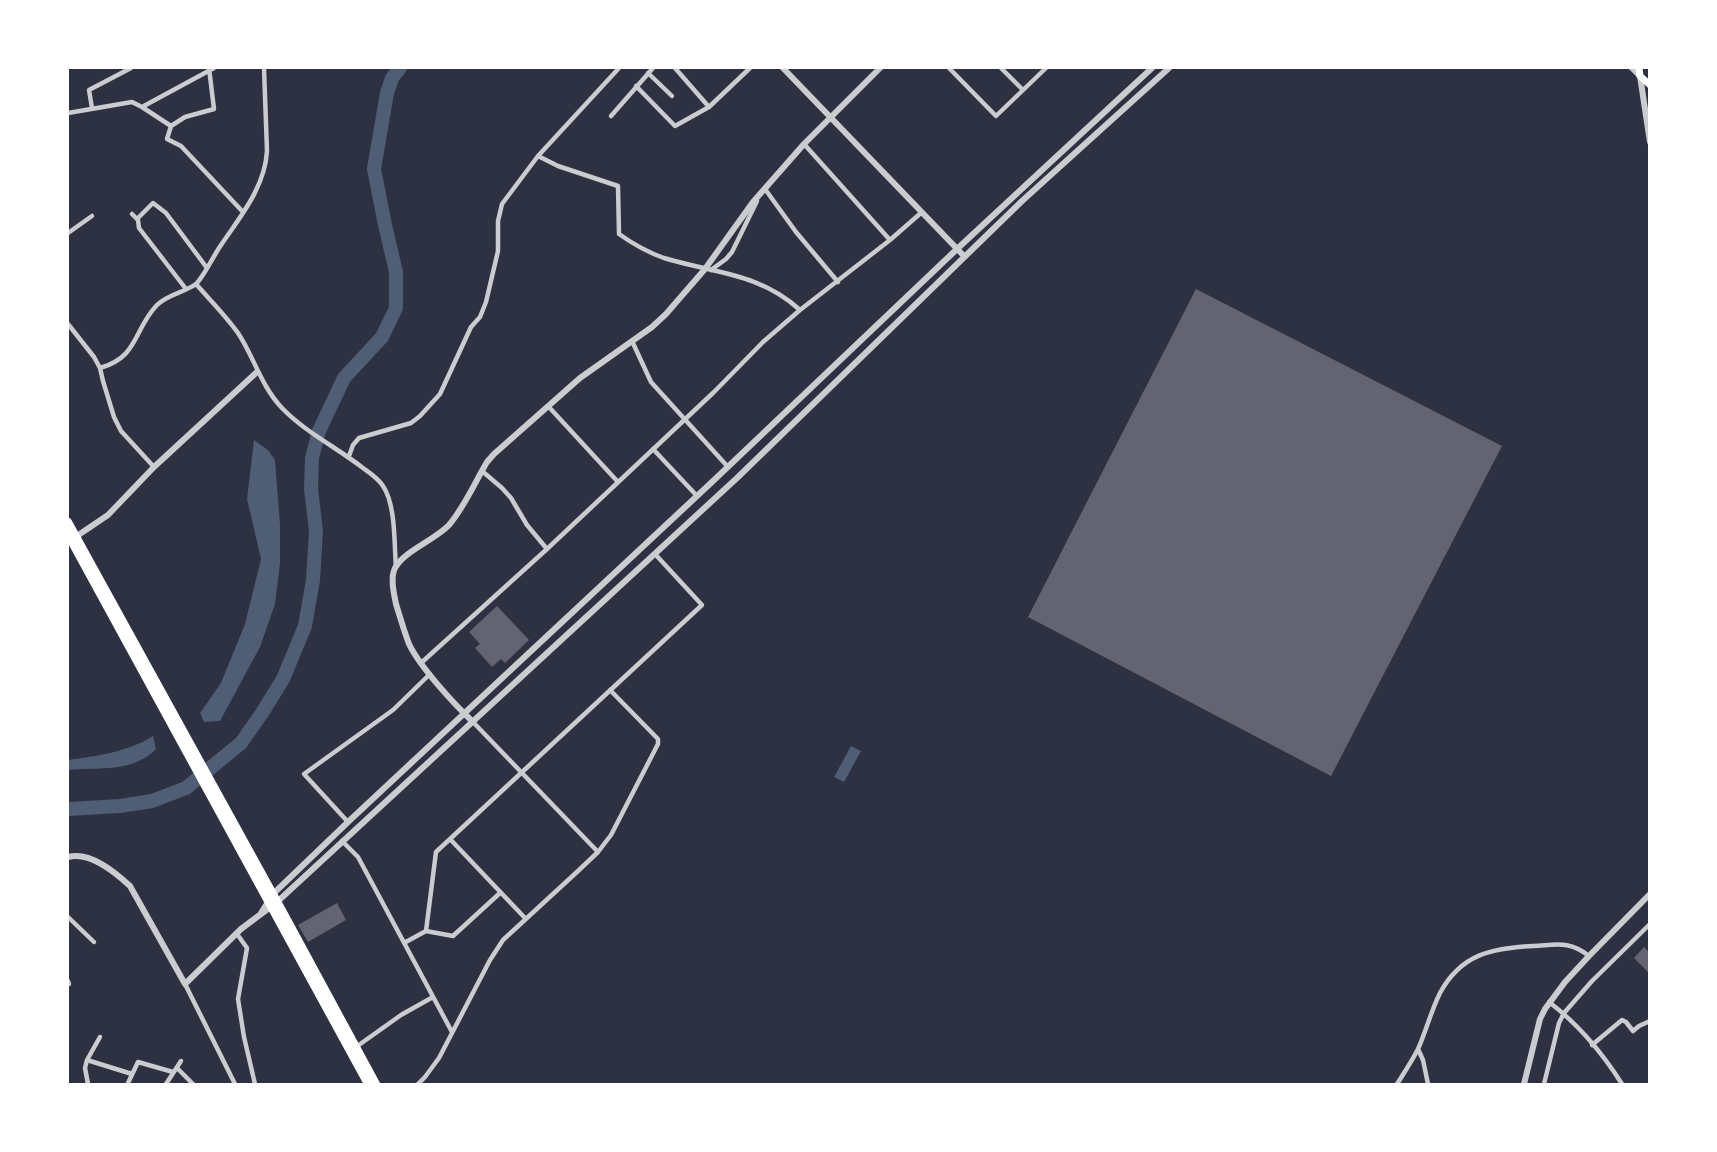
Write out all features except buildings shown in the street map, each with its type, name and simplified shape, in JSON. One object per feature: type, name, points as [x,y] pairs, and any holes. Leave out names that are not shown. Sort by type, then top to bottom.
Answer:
[{"type":"main road","points":[[1640,72],[1650,85]]},
{"type":"main road","points":[[68,522],[70,539],[210,787],[368,1084]]},
{"type":"main road","points":[[210,787],[273,894],[272,903],[376,1084]]},
{"type":"street","points":[[92,108],[89,90],[131,68]]},
{"type":"street","points":[[142,107],[211,68],[214,109],[185,117],[171,126],[167,139],[181,146],[243,212]]},
{"type":"street","points":[[100,368],[115,363],[129,351],[159,303],[196,284],[258,188],[266,164],[264,68]]},
{"type":"street","points":[[349,456],[353,445],[359,438],[411,423],[440,394],[471,327],[480,317],[486,302],[498,251],[498,221],[502,204],[538,156],[619,68]]},
{"type":"street","points":[[611,116],[653,68]]},
{"type":"street","points":[[675,68],[709,107]]},
{"type":"street","points":[[636,86],[675,126],[709,107],[750,68]]},
{"type":"street","points":[[783,68],[964,256]]},
{"type":"street","points":[[598,852],[464,713],[421,663],[410,645],[399,616],[393,575],[403,559],[440,534],[456,516],[494,454],[580,378],[652,327],[666,314],[708,269],[759,196],[804,144],[880,68]]},
{"type":"street","points":[[949,68],[996,116],[1046,68]]},
{"type":"street","points":[[1001,68],[1023,90]]},
{"type":"street","points":[[273,894],[1152,68]]},
{"type":"street","points":[[185,984],[655,554],[1022,201],[1169,68]]},
{"type":"street","points":[[1632,68],[1640,72],[1648,113],[1650,142]]},
{"type":"street","points":[[648,73],[672,96]]},
{"type":"street","points":[[68,113],[132,102],[171,126]]},
{"type":"street","points":[[804,144],[890,240]]},
{"type":"street","points":[[538,156],[558,166],[618,186],[619,234],[637,247],[662,257],[754,281],[800,310]]},
{"type":"street","points":[[765,189],[796,232],[838,282]]},
{"type":"street","points":[[708,269],[726,259],[732,252],[759,196]]},
{"type":"street","points":[[137,219],[153,203],[165,213],[207,268]]},
{"type":"street","points":[[421,663],[547,549],[764,342],[800,310],[838,282],[922,212]]},
{"type":"street","points":[[132,214],[137,219],[139,228],[186,289]]},
{"type":"street","points":[[68,233],[92,216]]},
{"type":"street","points":[[196,284],[237,332],[258,372],[280,406],[309,431],[349,456],[383,486],[392,512],[396,567]]},
{"type":"street","points":[[68,324],[100,368],[120,430],[154,467]]},
{"type":"street","points":[[632,341],[651,382],[737,477]]},
{"type":"street","points":[[70,539],[108,515],[154,467],[258,372]]},
{"type":"street","points":[[548,406],[618,482]]},
{"type":"street","points":[[653,449],[697,496]]},
{"type":"street","points":[[482,471],[511,498],[527,525],[547,549]]},
{"type":"street","points":[[426,931],[436,852],[702,605],[655,554]]},
{"type":"street","points":[[348,822],[304,774],[393,710],[430,674]]},
{"type":"street","points":[[418,1084],[426,1077],[439,1058],[502,940],[598,852],[611,835],[658,744],[658,739],[610,690]]},
{"type":"street","points":[[450,839],[525,918]]},
{"type":"street","points":[[342,841],[358,857],[452,1032]]},
{"type":"street","points":[[68,856],[89,859],[104,866],[120,876],[130,886],[185,984],[235,1084]]},
{"type":"street","points":[[404,943],[426,931],[453,936],[500,893]]},
{"type":"street","points":[[1524,1084],[1540,1019],[1549,1002],[1589,956],[1650,894]]},
{"type":"street","points":[[68,917],[94,942]]},
{"type":"street","points":[[1544,1084],[1559,1023],[1564,1013],[1592,981],[1650,924]]},
{"type":"street","points":[[237,934],[247,948],[238,999],[255,1084]]},
{"type":"street","points":[[1397,1084],[1418,1049],[1440,994],[1450,979],[1470,960],[1495,949],[1562,945],[1576,946],[1589,956]]},
{"type":"street","points":[[356,1047],[395,1018],[433,997]]},
{"type":"street","points":[[1549,1002],[1564,1013],[1622,1084]]},
{"type":"street","points":[[1592,1045],[1622,1020],[1633,1031],[1650,1021]]},
{"type":"street","points":[[88,1084],[85,1068],[87,1060],[100,1037]]},
{"type":"street","points":[[1418,1049],[1428,1084]]},
{"type":"street","points":[[87,1060],[132,1074]]},
{"type":"street","points":[[166,1084],[181,1061]]},
{"type":"street","points":[[128,1083],[138,1062],[175,1070],[193,1084]]},
{"type":"water","points":[[254,440],[268,450],[275,460],[280,524],[280,563],[275,604],[260,647],[220,721],[204,722],[200,713],[221,683],[245,624],[261,559],[247,499]]},
{"type":"water","points":[[153,736],[156,749],[137,762],[115,767],[68,770],[68,760],[123,750]]},
{"type":"water","points":[[851,746],[861,751],[844,782],[834,777]]},
{"type":"waterway","points":[[68,809],[120,806],[152,801],[186,788],[241,743],[283,679],[305,626],[313,580],[316,531],[311,489],[312,458],[319,431],[344,378],[382,337],[396,308],[396,272],[374,169],[387,93],[392,78],[400,68]]}]
